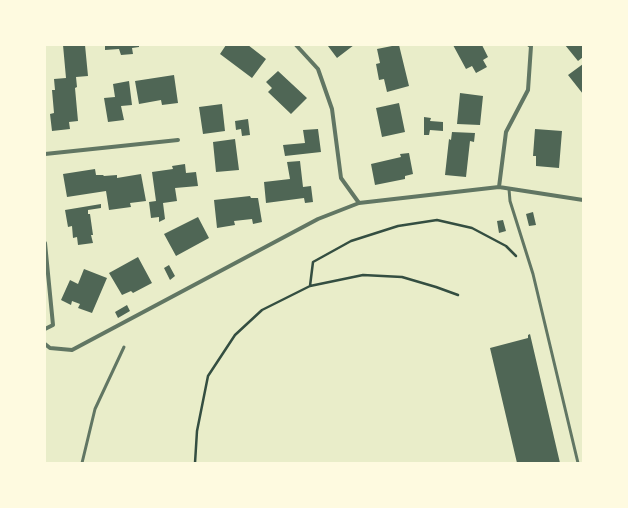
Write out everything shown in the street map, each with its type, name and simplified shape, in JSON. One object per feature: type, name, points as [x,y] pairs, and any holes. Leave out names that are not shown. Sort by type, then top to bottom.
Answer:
[{"type":"street","points":[[296,45],[318,69],[332,109],[341,178],[359,203]]},
{"type":"street","points":[[499,187],[506,132],[528,90],[531,46],[529,45]]},
{"type":"street","points":[[45,154],[178,140]]},
{"type":"street","points":[[45,344],[50,348],[72,350],[318,219],[359,203],[499,187],[583,200]]},
{"type":"street","points":[[45,243],[53,325],[45,329]]},
{"type":"lane","points":[[509,189],[510,201],[533,274],[578,463]]},
{"type":"lane","points":[[82,463],[95,409],[124,347]]},
{"type":"path","points":[[310,286],[313,262],[351,241],[398,226],[437,220],[472,228],[506,246],[517,257]]},
{"type":"path","points":[[195,463],[197,431],[208,376],[235,335],[262,310],[310,286],[363,275],[402,277],[458,295]]},
{"type":"building","points":[[63,45],[85,45],[88,76],[76,77],[77,87],[75,88],[78,121],[69,122],[70,129],[52,131],[50,114],[54,113],[52,90],[55,90],[54,79],[66,78]]},
{"type":"building","points":[[105,45],[139,45],[139,47],[132,48],[133,54],[121,55],[119,49],[105,50]]},
{"type":"building","points":[[226,45],[248,45],[266,59],[252,78],[220,54]]},
{"type":"building","points":[[354,45],[337,58],[328,46]]},
{"type":"building","points":[[399,45],[409,86],[387,92],[384,79],[379,80],[376,64],[380,63],[377,49]]},
{"type":"building","points":[[453,45],[482,45],[488,57],[483,60],[487,67],[476,73],[472,66],[466,69]]},
{"type":"building","points":[[565,45],[583,45],[583,57],[578,61]]},
{"type":"building","points":[[583,64],[583,94],[568,75]]},
{"type":"building","points":[[278,71],[307,98],[291,114],[268,92],[272,88],[266,82]]},
{"type":"building","points":[[174,75],[178,103],[162,105],[161,100],[139,104],[135,81]]},
{"type":"building","points":[[129,81],[132,105],[121,106],[124,120],[108,122],[104,98],[115,97],[113,84]]},
{"type":"building","points":[[460,93],[483,96],[480,125],[457,124]]},
{"type":"building","points":[[399,103],[405,132],[382,137],[376,108]]},
{"type":"building","points":[[222,104],[225,131],[203,134],[199,107]]},
{"type":"building","points":[[424,117],[431,118],[430,121],[443,122],[443,131],[430,130],[429,135],[424,135]]},
{"type":"building","points":[[248,119],[250,135],[242,136],[241,129],[236,130],[235,121]]},
{"type":"building","points":[[318,129],[321,152],[285,156],[283,145],[305,143],[303,130]]},
{"type":"building","points":[[535,129],[562,131],[559,168],[536,166],[536,156],[533,156]]},
{"type":"building","points":[[452,132],[475,133],[474,142],[470,141],[466,177],[445,175],[449,139],[451,140]]},
{"type":"building","points":[[235,139],[239,170],[216,172],[213,142]]},
{"type":"building","points":[[409,153],[413,174],[405,176],[405,179],[375,185],[371,164],[401,157],[400,154]]},
{"type":"building","points":[[300,161],[303,187],[311,186],[313,202],[305,203],[304,198],[266,203],[264,182],[290,179],[287,162]]},
{"type":"building","points":[[185,164],[186,173],[196,172],[198,186],[175,188],[177,201],[163,203],[165,219],[159,222],[159,217],[151,218],[149,202],[156,201],[152,172],[173,169],[172,166]]},
{"type":"building","points":[[95,169],[96,175],[117,175],[117,178],[141,174],[146,201],[130,203],[131,207],[109,210],[106,191],[67,197],[63,174]]},
{"type":"building","points":[[250,196],[251,198],[258,198],[262,222],[253,224],[252,219],[234,221],[235,225],[217,228],[214,200]]},
{"type":"building","points":[[101,204],[101,208],[88,210],[88,214],[90,214],[93,243],[78,245],[77,237],[73,238],[72,226],[68,227],[65,210]]},
{"type":"building","points":[[533,212],[536,225],[529,226],[526,214]]},
{"type":"building","points":[[198,217],[209,238],[176,256],[164,234]]},
{"type":"building","points":[[503,220],[506,231],[499,233],[497,221]]},
{"type":"building","points":[[138,257],[152,283],[133,293],[131,291],[122,295],[109,273]]},
{"type":"building","points":[[169,265],[175,276],[170,280],[164,268]]},
{"type":"building","points":[[84,269],[107,278],[92,313],[78,308],[80,304],[72,301],[71,305],[61,300],[70,280],[78,284]]},
{"type":"building","points":[[127,305],[130,311],[118,318],[115,312]]},
{"type":"building","points":[[530,334],[560,463],[517,463],[490,348],[528,338],[528,335]]}]
